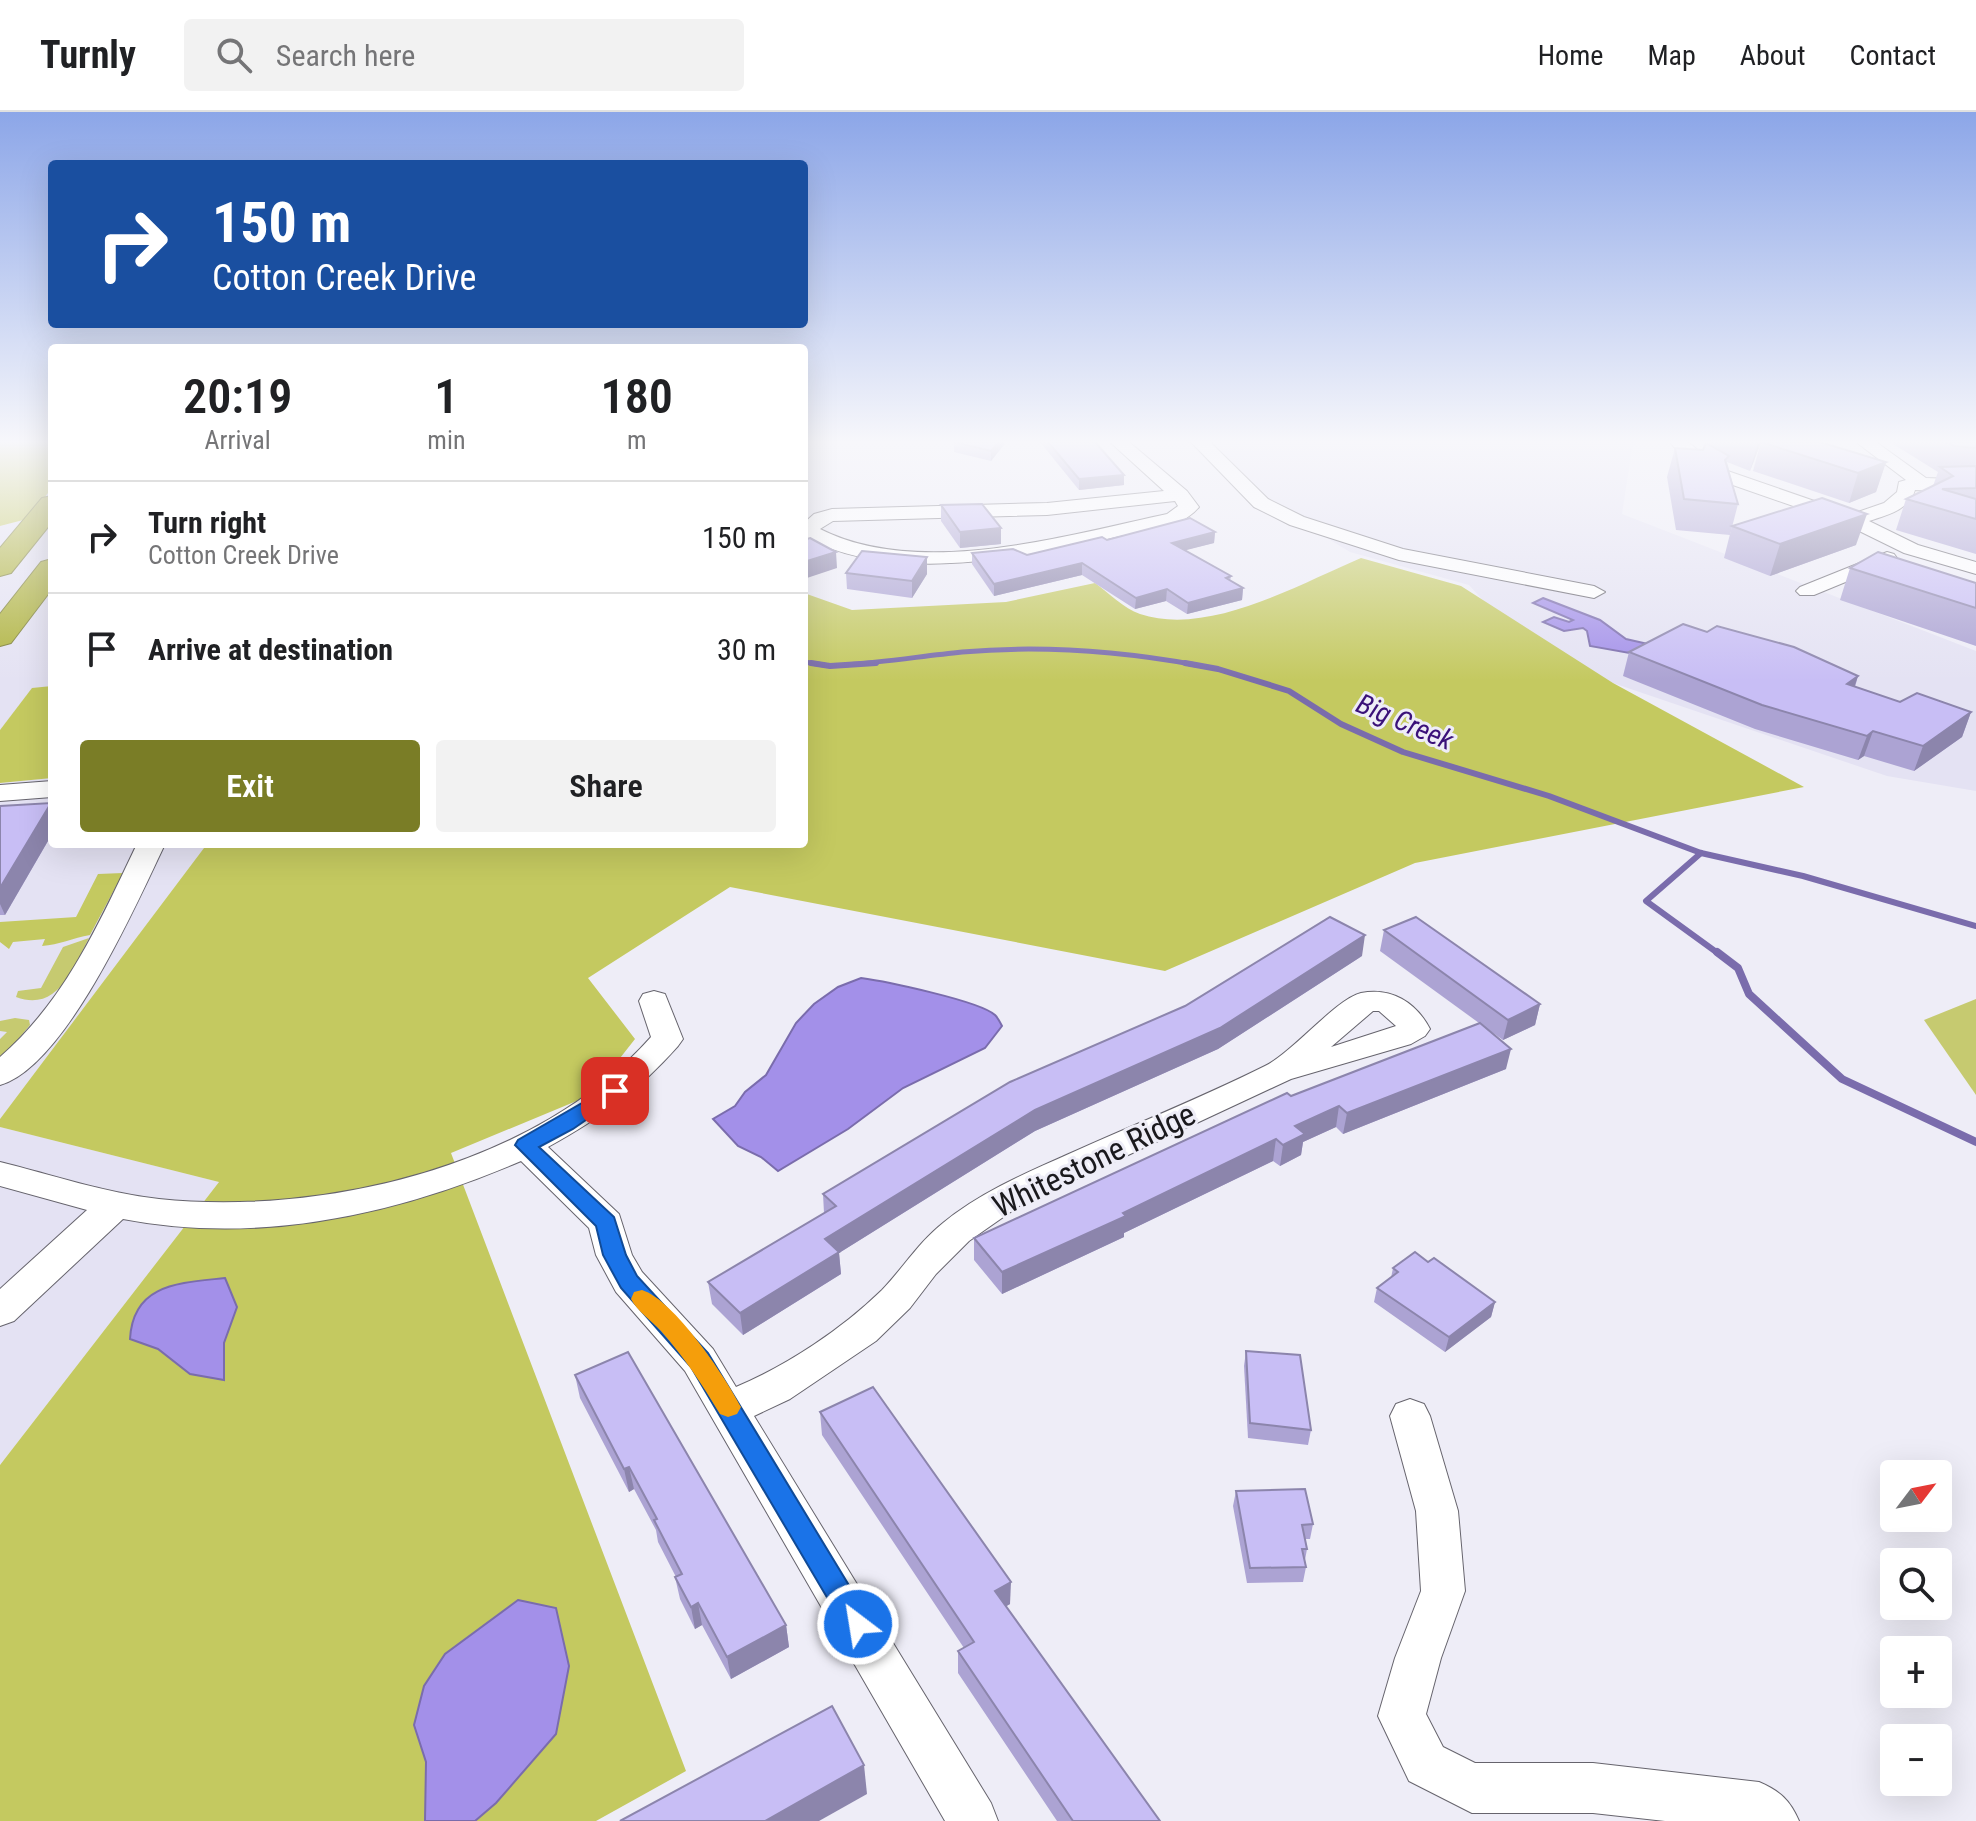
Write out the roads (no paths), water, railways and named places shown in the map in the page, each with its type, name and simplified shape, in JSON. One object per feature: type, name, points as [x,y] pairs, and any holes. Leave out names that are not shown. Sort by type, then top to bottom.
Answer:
[{"type":"highway","points":[[0,567],[37,522]]},
{"type":"highway","points":[[0,636],[41,590]]},
{"type":"street","points":[[808,530],[835,542],[879,553],[974,559],[1155,522]]},
{"type":"street","points":[[1299,522],[1399,554],[1594,592]]},
{"type":"street","points":[[1856,522],[1911,549],[1976,568]]},
{"type":"street","points":[[1807,591],[1911,549]]},
{"type":"street","points":[[0,793],[48,789]]},
{"type":"street","points":[[0,1074],[46,1034],[93,964],[149,848]]},
{"type":"street","points":[[0,1174],[117,1204],[195,1215],[234,1216],[295,1211],[415,1187],[458,1174],[525,1145],[566,1124],[628,1081],[667,1039],[654,1001]]},
{"type":"street","name":"Whitestone Ridge","points":[[730,1408],[776,1388],[862,1330],[897,1298],[923,1264],[956,1232],[1006,1197],[1280,1072]]},
{"type":"street","points":[[525,1145],[606,1223],[614,1255],[629,1282],[699,1360],[973,1821]]},
{"type":"street","points":[[0,1311],[117,1204]]},
{"type":"street","points":[[1410,1416],[1437,1511],[1443,1591],[1418,1658],[1402,1716],[1426,1764],[1472,1788],[1608,1790],[1759,1807],[1774,1821]]},
{"type":"waterway","name":"Big Creek","points":[[845,665],[1021,649],[1109,653],[1196,665]]},
{"type":"waterway","name":"Big Creek","points":[[808,663],[817,664]]},
{"type":"waterway","name":"Big Creek","points":[[811,663],[817,664]]},
{"type":"waterway","name":"Big Creek","points":[[817,664],[876,663]]},
{"type":"waterway","name":"Big Creek","points":[[1185,663],[1196,665]]},
{"type":"waterway","name":"Big Creek","points":[[817,664],[824,665]]},
{"type":"waterway","name":"Big Creek","points":[[1196,665],[1289,691],[1341,724],[1403,752],[1549,796],[1701,853]]},
{"type":"waterway","name":"Big Creek","points":[[1701,853],[1803,876],[1976,926]]},
{"type":"waterway","points":[[1701,853],[1646,901],[1719,954]]},
{"type":"waterway","points":[[1717,952],[1738,968],[1749,994],[1842,1079],[1976,1142]]}]
